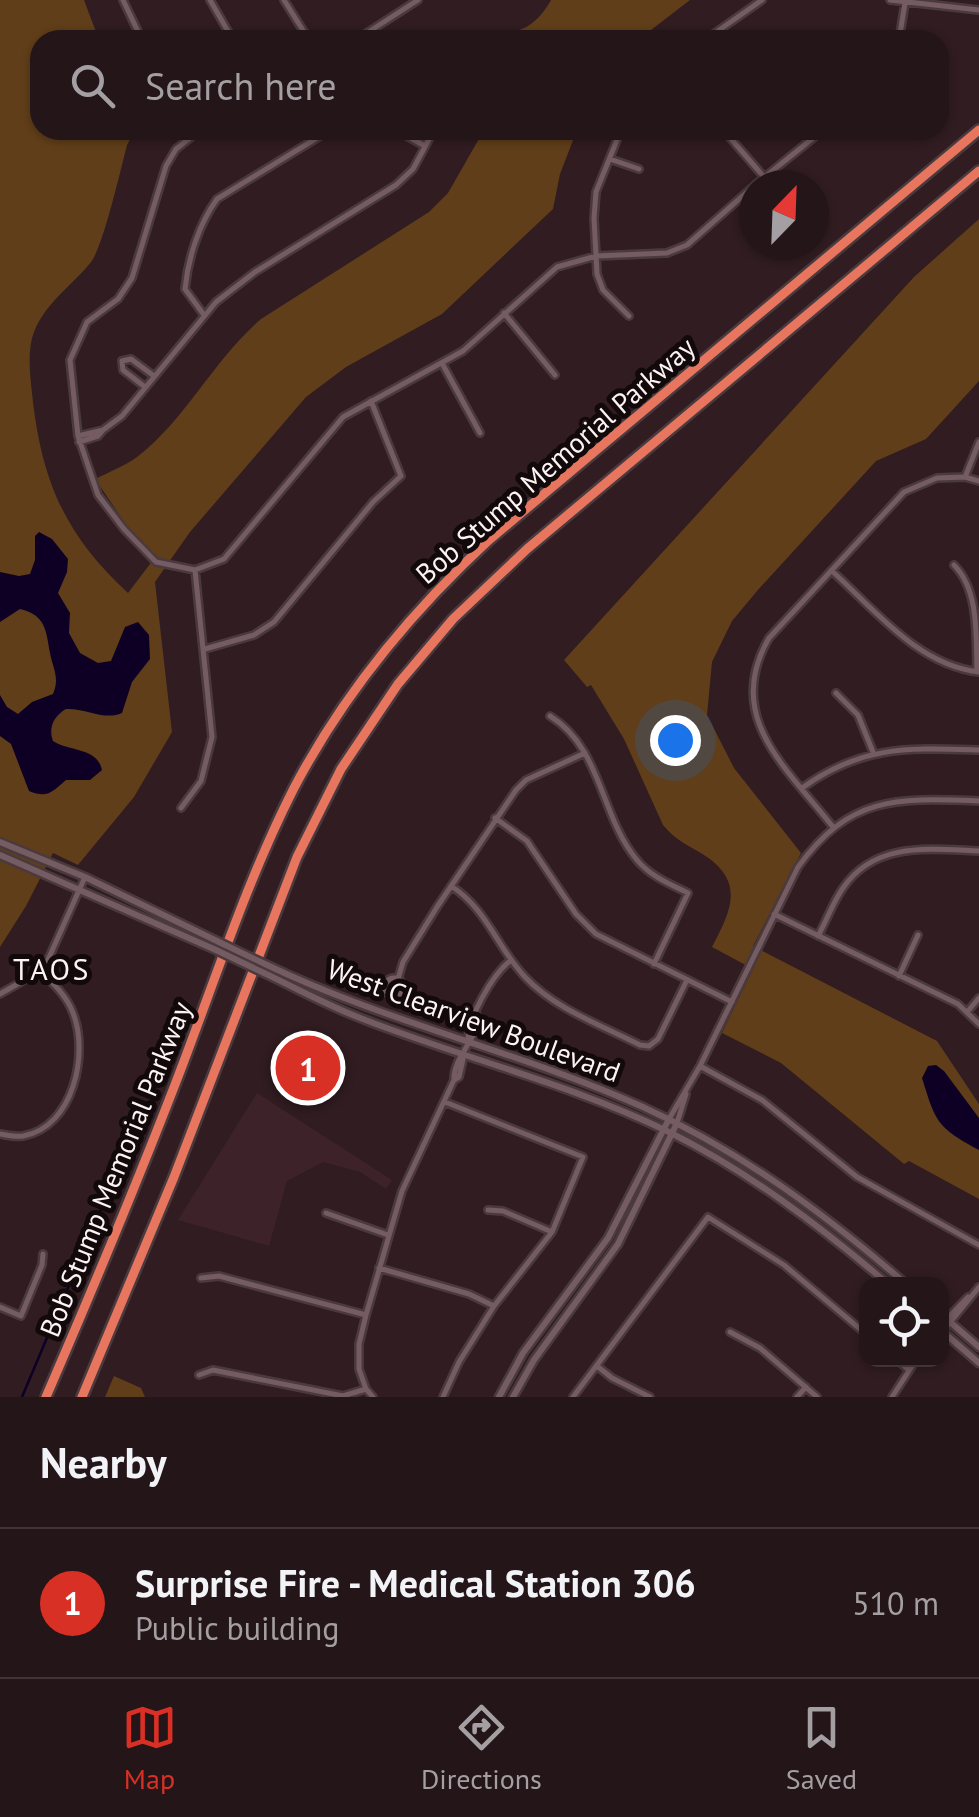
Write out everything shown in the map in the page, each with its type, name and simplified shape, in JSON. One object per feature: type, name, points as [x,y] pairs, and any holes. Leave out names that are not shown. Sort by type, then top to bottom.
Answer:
[{"type":"highway","name":"Bob Stump Memorial Parkway","points":[[46,1397],[136,1187],[276,827],[320,743],[370,668],[429,598],[500,530],[979,130]]},
{"type":"highway","name":"Bob Stump Memorial Parkway","points":[[82,1397],[173,1180],[297,857],[342,769],[398,684],[454,619],[527,549],[979,171]]},
{"type":"street","points":[[123,0],[137,30]]},
{"type":"street","points":[[210,0],[228,30]]},
{"type":"street","points":[[284,0],[303,30]]},
{"type":"street","points":[[372,30],[418,0]]},
{"type":"street","points":[[719,30],[762,0]]},
{"type":"street","points":[[890,0],[979,10]]},
{"type":"street","points":[[901,30],[905,2]]},
{"type":"street","points":[[186,140],[166,166],[132,278],[118,300],[87,322],[70,360],[78,439],[98,495],[156,562],[194,570],[224,558],[343,417],[463,351],[557,267],[596,256],[667,253],[687,245],[739,198]]},
{"type":"street","points":[[204,316],[185,288],[206,214],[217,199],[314,140]]},
{"type":"street","points":[[414,140],[425,146]]},
{"type":"street","points":[[78,439],[98,436],[122,416],[204,316],[255,272],[396,184],[413,169],[428,140]]},
{"type":"street","points":[[617,140],[596,192],[596,256],[603,290],[629,316]]},
{"type":"street","points":[[732,140],[758,170]]},
{"type":"street","points":[[773,170],[810,140]]},
{"type":"street","points":[[610,159],[639,169]]},
{"type":"street","points":[[504,313],[556,374]]},
{"type":"street","points":[[146,388],[123,370],[122,361],[131,359],[154,376]]},
{"type":"street","points":[[443,364],[480,433]]},
{"type":"street","points":[[204,648],[254,635],[274,622],[373,502],[401,476],[371,401]]},
{"type":"street","points":[[965,478],[979,442]]},
{"type":"street","points":[[833,827],[764,738],[754,717],[751,692],[755,666],[769,638],[904,492],[936,478],[979,481]]},
{"type":"street","points":[[831,570],[932,658],[978,672],[975,596],[968,576],[954,565]]},
{"type":"street","points":[[181,808],[201,780],[212,737],[194,570]]},
{"type":"street","points":[[836,692],[858,714],[873,752]]},
{"type":"street","points":[[550,716],[573,735],[586,753],[634,857],[662,880],[688,893],[654,964]]},
{"type":"street","points":[[802,788],[842,763],[873,752],[902,748],[979,750]]},
{"type":"street","points":[[398,979],[411,948],[450,886],[495,818],[526,780],[586,753]]},
{"type":"street","points":[[512,1397],[618,1244],[672,1134],[673,1121],[687,1091],[798,867],[814,844],[860,810],[890,801],[979,801]]},
{"type":"street","points":[[495,818],[515,830],[537,853],[584,924],[612,943],[732,1002]]},
{"type":"street","name":"West Clearview Boulevard","points":[[0,842],[84,876],[350,1014],[604,1104],[662,1129],[768,1190],[879,1277]]},
{"type":"street","points":[[818,936],[843,888],[873,860],[911,849],[979,851]]},
{"type":"street","name":"West Clearview Boulevard","points":[[0,856],[217,946]]},
{"type":"street","points":[[0,994],[40,970],[52,953],[84,876]]},
{"type":"street","points":[[450,886],[476,905],[511,960],[536,988],[649,1046],[658,1039],[687,980]]},
{"type":"street","points":[[774,914],[968,1012],[979,1024]]},
{"type":"street","points":[[899,976],[918,935]]},
{"type":"street","points":[[374,1397],[366,1389],[360,1368],[359,1344],[388,1234],[402,1191],[464,1065],[467,1036],[476,1015],[492,980],[511,960]]},
{"type":"street","name":"West Clearview Boulevard","points":[[265,969],[585,1084],[673,1121],[738,1156],[802,1198],[898,1277]]},
{"type":"street","points":[[0,1134],[23,1136],[50,1122],[64,1108],[80,1058],[80,1032],[72,1009],[40,970]]},
{"type":"street","points":[[968,1012],[979,998]]},
{"type":"street","points":[[700,1066],[762,1100],[857,1177],[979,1244]]},
{"type":"street","points":[[444,1397],[459,1362],[494,1306],[552,1232],[584,1157],[445,1102]]},
{"type":"street","points":[[498,1397],[523,1353],[608,1238],[662,1129],[673,1121]]},
{"type":"street","points":[[488,1210],[503,1211],[552,1232]]},
{"type":"street","points":[[326,1213],[388,1234]]},
{"type":"street","points":[[574,1397],[708,1217],[784,1265],[859,1328]]},
{"type":"street","points":[[0,1306],[22,1316],[43,1254]]},
{"type":"street","points":[[379,1268],[469,1294],[494,1306]]},
{"type":"street","points":[[202,1278],[219,1276],[366,1315]]},
{"type":"street","points":[[949,1320],[979,1286]]},
{"type":"street","points":[[949,1328],[979,1347]]},
{"type":"street","points":[[949,1330],[979,1363]]},
{"type":"street","points":[[730,1332],[751,1341],[818,1397]]},
{"type":"street","points":[[597,1366],[650,1397]]},
{"type":"street","points":[[905,1367],[909,1370]]},
{"type":"street","points":[[892,1397],[911,1367]]},
{"type":"street","points":[[199,1374],[213,1370],[343,1396],[366,1389]]},
{"type":"street","points":[[796,1397],[806,1387]]},
{"type":"shaded area","points":[[0,0],[84,0],[95,30],[30,30],[30,140],[130,140],[96,254],[39,321],[30,362],[36,424],[59,503],[87,549],[128,593],[156,556],[127,526],[95,479],[132,460],[154,442],[261,319],[429,212],[448,193],[478,140],[573,140],[560,174],[553,209],[442,314],[346,367],[306,397],[190,532],[155,582],[172,732],[134,797],[78,865],[53,853],[0,947]]},
{"type":"shaded area","points":[[551,0],[690,0],[651,30],[521,30],[541,15]]},
{"type":"shaded area","points":[[979,219],[979,381],[926,439],[876,461],[732,621],[712,662],[707,715],[734,768],[801,853],[753,946],[937,1041],[979,1104],[979,1199],[909,1161],[904,1164],[781,1063],[722,1033],[753,969],[712,947],[731,900],[727,878],[707,857],[663,825],[624,739],[591,685],[587,687],[564,660],[914,277]]},
{"type":"shaded area","points":[[39,532],[52,539],[68,559],[58,593],[70,613],[69,633],[80,653],[98,663],[111,661],[125,627],[138,622],[149,635],[150,659],[132,682],[122,713],[109,716],[66,709],[55,719],[53,741],[95,757],[102,770],[90,780],[66,780],[50,793],[41,794],[29,791],[11,744],[0,736],[0,695],[7,707],[18,714],[32,702],[53,694],[56,683],[46,631],[40,620],[20,609],[0,622],[0,572],[30,574],[35,560],[35,536]]},
{"type":"shaded area","points":[[936,1065],[979,1118],[979,1150],[946,1129],[935,1114],[922,1078],[928,1066]]},
{"type":"shaded area","points":[[257,1093],[392,1180],[386,1189],[360,1172],[323,1162],[287,1181],[269,1246],[178,1220]]},
{"type":"shaded area","points":[[114,1376],[141,1388],[145,1397],[105,1397]]},
{"type":"waterway","points":[[22,1397],[111,1186]]},
{"type":"place","name":"Surprise Fire - Medical Station 306","points":[[308,1068]]},
{"type":"district","name":"TAOS","points":[[52,968]]}]
